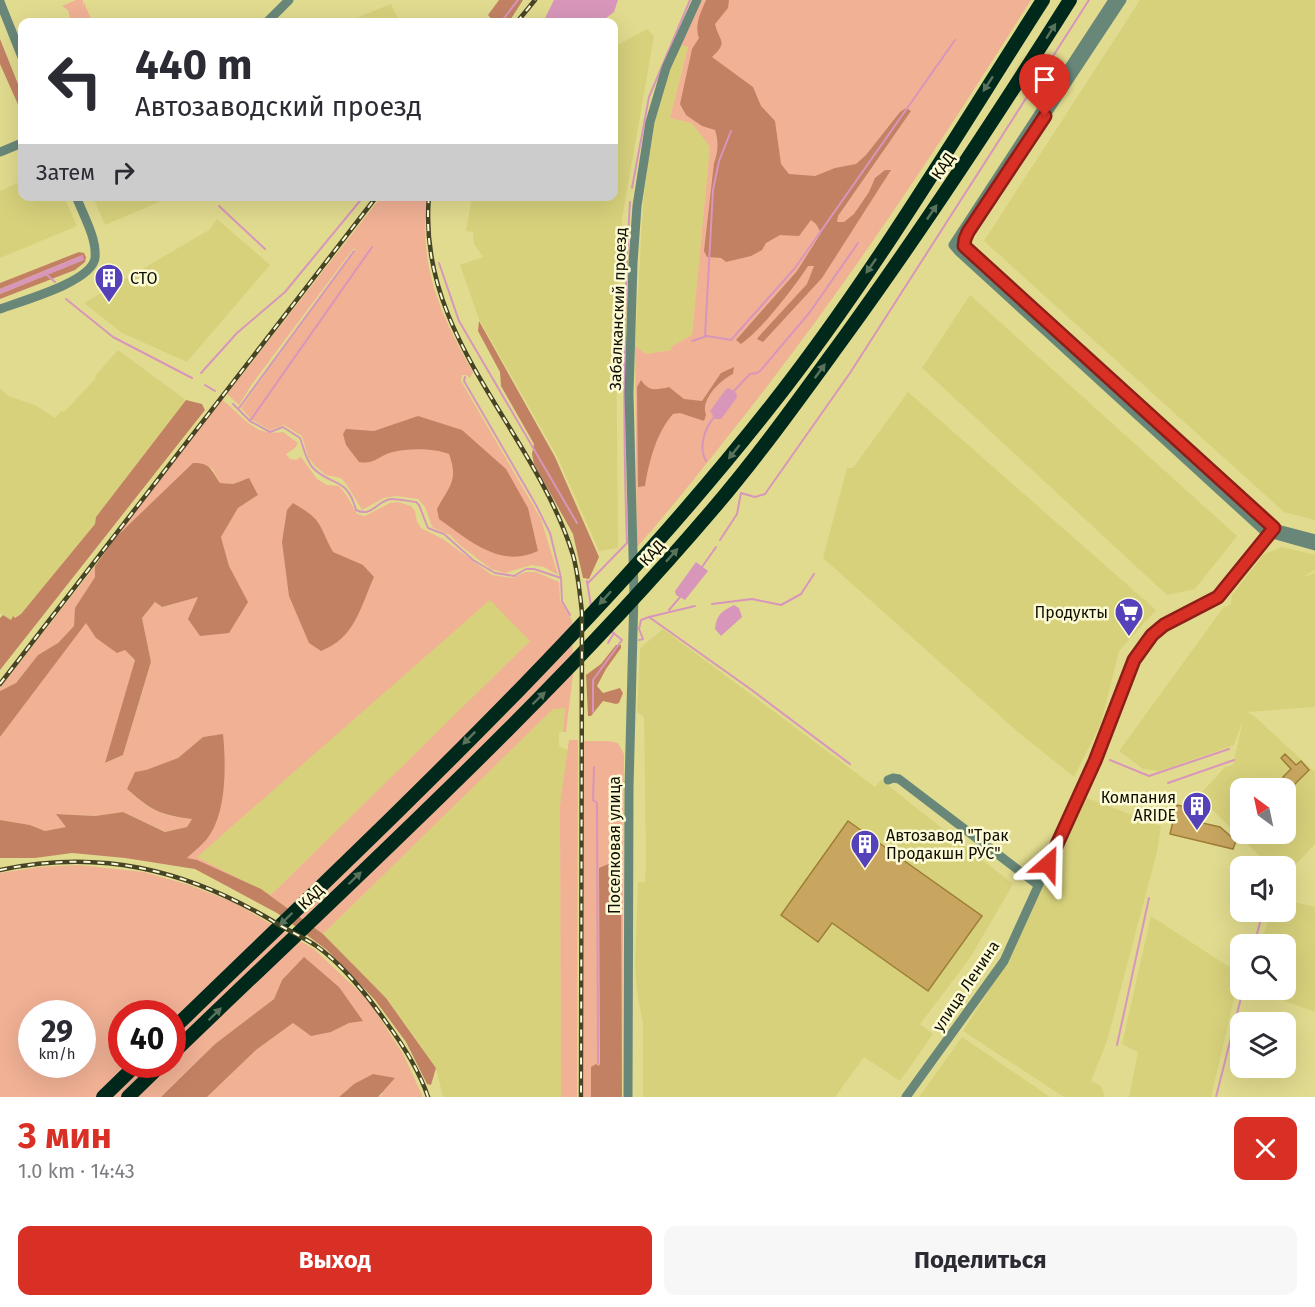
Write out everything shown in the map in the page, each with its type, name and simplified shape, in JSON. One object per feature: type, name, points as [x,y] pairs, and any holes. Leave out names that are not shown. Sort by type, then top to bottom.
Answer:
[{"type":"highway","name":"КАД","points":[[186,1016],[382,826],[570,637],[692,502],[771,406],[879,255],[1043,0]]},
{"type":"highway","name":"КАД","points":[[186,1040],[587,651],[714,508],[785,418],[900,259],[996,117],[1070,0]]},
{"type":"highway","points":[[103,1097],[123,1078]]},
{"type":"highway","points":[[128,1097],[148,1078]]},
{"type":"street","points":[[271,18],[289,0]]},
{"type":"street","name":"Забалканский проезд","points":[[634,593],[629,393],[637,206],[642,161],[657,93],[675,45],[696,0]]},
{"type":"street","points":[[1113,0],[953,245],[958,252],[1271,531],[1315,546]]},
{"type":"street","points":[[1122,0],[968,232],[964,246],[1271,531],[1315,539]]},
{"type":"street","points":[[0,2],[18,47]]},
{"type":"street","points":[[0,152],[18,144]]},
{"type":"street","points":[[0,309],[62,286],[81,276],[94,261],[93,241],[78,201]]},
{"type":"street","name":"улица Ленина","points":[[906,1097],[1004,961],[1095,761],[1134,660],[1142,647],[1164,625],[1218,597],[1271,531]]},
{"type":"street","name":"Поселковая улица","points":[[627,1097],[629,787],[634,593]]},
{"type":"street","points":[[888,780],[899,779],[1038,885]]},
{"type":"shaded area","points":[[76,0],[83,0],[83,7],[84,2],[90,18],[70,18],[68,10],[62,6]]},
{"type":"shaded area","points":[[499,0],[523,0],[512,18],[491,18],[488,15]]},
{"type":"shaded area","points":[[554,0],[618,0],[614,12],[606,18],[545,18]]},
{"type":"shaded area","points":[[702,0],[1031,0],[923,167],[810,330],[684,492],[637,547],[635,346],[646,354],[672,350],[671,347],[692,335],[710,147],[692,123],[670,118],[688,47],[680,44]]},
{"type":"shaded area","points":[[706,0],[729,0],[728,8],[715,24],[721,44],[712,57],[753,87],[761,106],[775,121],[781,164],[789,174],[815,176],[835,168],[856,164],[866,155],[900,112],[906,108],[911,111],[838,216],[837,222],[844,222],[854,214],[869,192],[875,178],[885,170],[891,170],[822,278],[763,342],[757,339],[807,284],[814,266],[808,266],[777,308],[750,337],[741,344],[736,340],[797,271],[821,233],[811,220],[799,236],[780,235],[751,256],[726,262],[721,258],[707,257],[704,251],[717,139],[715,130],[702,126],[686,115],[680,104],[692,49],[699,38],[697,28]]},
{"type":"shaded area","points":[[1140,0],[1315,0],[1315,520],[1284,512],[984,241]]},
{"type":"shaded area","points":[[391,4],[398,18],[356,18]]},
{"type":"shaded area","points":[[647,29],[654,36],[622,219],[616,313],[618,548],[599,551],[557,456],[479,319],[460,265],[483,257],[474,244],[473,232],[466,231],[471,201],[618,201],[618,45]]},
{"type":"shaded area","points":[[0,39],[18,84],[18,104],[0,64]]},
{"type":"shaded area","points":[[680,44],[688,46],[670,118],[692,123],[710,147],[692,335],[672,347],[673,350],[646,354],[635,346],[643,206],[652,125]]},
{"type":"shaded area","points":[[18,183],[18,201],[66,201],[77,226],[0,258],[0,191]]},
{"type":"shaded area","points":[[95,201],[162,201],[105,225]]},
{"type":"shaded area","points":[[378,201],[427,201],[426,245],[434,288],[450,329],[473,372],[470,378],[462,375],[461,381],[541,519],[558,575],[544,567],[532,565],[505,573],[491,569],[450,535],[432,527],[425,507],[418,499],[396,496],[384,498],[362,510],[341,478],[326,475],[315,466],[308,457],[302,436],[284,425],[270,430],[251,419],[241,408],[356,249],[353,249],[252,384],[239,405],[227,394]]},
{"type":"shaded area","points":[[217,219],[270,265],[187,362],[122,333],[84,303],[209,230]]},
{"type":"shaded area","points":[[79,252],[84,253],[85,262],[75,270],[0,299],[0,294],[83,260],[83,255],[0,289],[0,283]]},
{"type":"shaded area","points":[[83,255],[84,260],[0,294],[0,289]]},
{"type":"shaded area","points":[[970,295],[1237,536],[1195,589],[1167,595],[922,368]]},
{"type":"shaded area","points":[[479,321],[555,457],[599,557],[589,579],[583,578],[573,534],[534,464],[532,454],[534,444],[501,386],[500,372],[478,331]]},
{"type":"shaded area","points":[[118,350],[186,400],[96,517],[95,524],[21,614],[11,620],[0,613],[0,388],[8,396],[35,405],[55,418],[61,411],[64,412],[96,378],[95,376]]},
{"type":"shaded area","points":[[734,367],[733,374],[722,381],[708,397],[704,421],[680,413],[673,414],[658,439],[645,486],[638,487],[637,387],[641,380],[650,388],[669,387],[684,399],[702,401],[721,373]]},
{"type":"shaded area","points":[[729,388],[737,394],[736,399],[721,419],[715,419],[710,411]]},
{"type":"shaded area","points":[[908,392],[1156,610],[1119,651],[1101,723],[1074,777],[1018,732],[823,558],[847,468],[853,468]]},
{"type":"shaded area","points":[[186,400],[202,404],[205,410],[0,670],[0,618],[3,615],[11,620],[13,616],[15,618],[21,614],[95,524],[96,517]]},
{"type":"shaded area","points":[[222,400],[256,428],[273,433],[283,432],[298,443],[286,454],[290,459],[296,460],[301,457],[317,479],[327,485],[339,486],[357,514],[365,516],[390,503],[398,502],[411,506],[421,528],[443,539],[492,575],[512,578],[526,572],[536,572],[559,582],[560,600],[572,620],[573,674],[566,732],[563,732],[565,708],[553,709],[323,934],[265,892],[271,895],[530,641],[490,600],[197,857],[252,885],[187,858],[208,838],[203,737],[178,758],[146,770],[127,789],[156,811],[192,819],[187,827],[166,832],[123,812],[95,816],[57,814],[67,827],[45,831],[30,825],[0,820],[0,737],[86,622],[135,660],[106,763],[123,755],[151,663],[142,618],[155,602],[162,607],[199,596],[247,602],[229,566],[221,537],[238,508],[258,495],[243,480],[233,484],[220,483],[212,468],[115,538]]},
{"type":"shaded area","points":[[418,416],[462,430],[506,469],[528,508],[538,551],[524,556],[511,557],[498,554],[473,543],[439,519],[437,509],[453,477],[449,454],[421,449],[406,450],[388,453],[364,463],[359,462],[346,445],[343,434],[346,429],[374,431]]},
{"type":"shaded area","points":[[193,463],[207,466],[220,483],[233,484],[249,478],[258,495],[238,508],[221,537],[229,566],[248,602],[229,633],[200,636],[188,619],[198,597],[162,607],[155,602],[142,618],[151,662],[123,755],[105,763],[135,660],[125,650],[117,653],[96,638],[86,623],[0,737],[0,691],[16,683],[38,655],[58,643],[74,626],[75,608],[95,577],[95,566],[115,538]]},
{"type":"shaded area","points":[[293,503],[315,519],[333,552],[363,565],[374,577],[360,611],[349,630],[342,638],[321,651],[309,643],[289,596],[282,542],[287,510]]},
{"type":"shaded area","points":[[1282,547],[1315,555],[1315,570],[1301,578],[1315,573],[1315,707],[1247,712],[1315,772],[1315,844],[1296,864],[1296,856],[1260,856],[1247,844],[1296,844],[1296,778],[1230,778],[1230,827],[1198,796],[1225,767],[1233,765],[1243,720],[1234,745],[1160,771],[1143,769],[1119,751],[1223,608],[1231,604],[1232,595],[1263,555]]},
{"type":"shaded area","points":[[696,562],[708,571],[685,600],[676,595],[675,591]]},
{"type":"shaded area","points":[[95,566],[95,577],[76,608],[74,626],[58,643],[38,655],[16,683],[0,691],[0,688]]},
{"type":"shaded area","points":[[490,599],[530,641],[271,896],[197,857]]},
{"type":"shaded area","points":[[734,605],[739,608],[742,617],[721,636],[715,629],[718,617]]},
{"type":"shaded area","points":[[663,629],[875,787],[881,780],[1013,884],[970,958],[920,1024],[933,1034],[900,1081],[864,1057],[835,1097],[643,1097],[643,1023],[635,969],[638,882],[645,882],[646,861],[644,717],[637,712],[640,648]]},
{"type":"shaded area","points":[[616,645],[621,645],[621,648],[597,686],[603,693],[620,688],[623,693],[619,703],[603,701],[591,716],[588,716],[586,675],[601,664]]},
{"type":"shaded area","points":[[553,708],[565,708],[563,732],[559,732],[559,746],[569,751],[560,805],[561,1097],[443,1097],[436,1068],[417,1040],[386,998],[323,934]]},
{"type":"shaded area","points":[[223,734],[225,774],[222,803],[214,829],[187,858],[197,860],[261,889],[323,934],[386,998],[436,1068],[431,1085],[427,1084],[406,1042],[375,1000],[327,950],[277,913],[195,869],[125,858],[72,853],[35,858],[0,858],[0,820],[30,825],[45,831],[66,827],[56,814],[95,816],[123,812],[165,832],[187,827],[192,819],[171,816],[156,810],[127,789],[135,772],[178,758],[203,737]]},
{"type":"shaded area","points":[[569,740],[578,740],[577,1097],[561,1097],[560,805]]},
{"type":"shaded area","points":[[584,741],[618,743],[624,754],[622,1097],[584,1097]]},
{"type":"shaded area","points":[[1082,796],[1161,826],[1157,852],[1107,1041],[1091,1081],[1101,1086],[1105,1097],[1064,1097],[963,1031],[1008,960]]},
{"type":"shaded area","points":[[611,863],[621,875],[622,1097],[591,1097],[591,1067],[596,1064],[599,1066],[600,1063],[599,868]]},
{"type":"shaded area","points":[[78,865],[144,872],[189,885],[233,902],[314,949],[368,1000],[403,1054],[423,1097],[378,1097],[383,1094],[354,1084],[339,1097],[207,1097],[256,1050],[293,1023],[331,1032],[349,1023],[339,987],[323,974],[282,980],[274,999],[215,1044],[186,1072],[186,1000],[108,1000],[108,1078],[180,1078],[161,1097],[0,1097],[0,873],[39,867]]},
{"type":"shaded area","points":[[1296,902],[1315,907],[1315,1012],[1282,1000],[1296,1000],[1296,934],[1264,934],[1268,922],[1296,922]]},
{"type":"shaded area","points":[[1151,916],[1230,967],[1230,1000],[1234,1000],[1211,1097],[1129,1097],[1138,1052],[1122,1044]]},
{"type":"shaded area","points":[[304,957],[339,987],[363,1021],[349,1023],[331,1032],[311,1036],[293,1023],[256,1050],[207,1097],[161,1097],[180,1078],[186,1078],[186,1072],[215,1044],[274,999],[282,980]]},
{"type":"shaded area","points":[[962,1037],[1050,1097],[919,1097]]},
{"type":"shaded area","points":[[373,1074],[395,1078],[378,1097],[339,1097],[354,1084]]},
{"type":"building","points":[[1285,754],[1296,765],[1301,761],[1309,770],[1296,783],[1296,778],[1284,778],[1291,769],[1281,758]]},
{"type":"building","name":"Компания ARIDE","points":[[1177,805],[1201,810],[1198,822],[1220,827],[1230,836],[1230,844],[1235,844],[1233,849],[1170,834]]},
{"type":"building","name":"Автозавод \"Трак Продакшн РУС\"","points":[[848,821],[982,916],[928,991],[832,923],[818,942],[781,915]]},
{"type":"waterway","points":[[504,18],[518,0]]},
{"type":"waterway","points":[[632,188],[649,97],[690,0]]},
{"type":"waterway","points":[[720,540],[737,514],[741,493],[755,497],[765,494],[850,373],[1089,0]]},
{"type":"waterway","points":[[692,341],[707,336],[731,340],[795,268],[955,40]]},
{"type":"waterway","points":[[705,337],[713,190],[719,161],[731,131]]},
{"type":"waterway","points":[[201,373],[237,333],[285,292],[360,201]]},
{"type":"waterway","points":[[587,584],[627,543],[624,372],[630,202]]},
{"type":"waterway","points":[[219,206],[265,249]]},
{"type":"waterway","points":[[732,393],[750,374],[761,370],[810,312],[858,243]]},
{"type":"waterway","points":[[250,421],[372,247]]},
{"type":"waterway","points":[[239,408],[354,251]]},
{"type":"waterway","points":[[439,263],[459,321],[577,523]]},
{"type":"waterway","points":[[46,274],[55,282]]},
{"type":"waterway","points":[[66,299],[113,337],[192,378]]},
{"type":"waterway","points":[[465,377],[464,381],[550,533],[561,578]]},
{"type":"waterway","points":[[205,385],[215,391]]},
{"type":"waterway","points":[[233,404],[250,421],[270,432],[283,427],[300,438],[310,465],[320,474],[343,487],[352,499],[356,510],[370,511],[391,499],[416,502],[428,528],[444,534],[473,560],[495,573],[514,576],[526,569],[534,569],[561,578],[562,601],[570,615]]},
{"type":"waterway","points":[[706,461],[703,450],[704,438],[714,417]]},
{"type":"waterway","points":[[702,567],[716,547]]},
{"type":"waterway","points":[[712,604],[752,599],[781,605],[801,594],[814,574]]},
{"type":"waterway","points":[[587,581],[591,606]]},
{"type":"waterway","points":[[669,610],[681,596]]},
{"type":"waterway","points":[[695,606],[649,617],[850,764]]},
{"type":"waterway","points":[[639,640],[643,639],[639,629],[641,620],[649,617]]},
{"type":"waterway","points":[[593,712],[593,680],[622,640],[611,631]]},
{"type":"waterway","points":[[608,643],[614,633]]},
{"type":"waterway","points":[[1110,760],[1149,776],[1229,749]]},
{"type":"waterway","points":[[1168,783],[1234,760]]},
{"type":"waterway","points":[[594,767],[593,800],[597,803],[598,1063]]},
{"type":"waterway","points":[[1117,1045],[1149,898]]},
{"type":"waterway","points":[[1257,934],[1260,922]]},
{"type":"waterway","points":[[1216,1097],[1240,1000]]},
{"type":"railway","points":[[520,18],[535,0]]},
{"type":"railway","points":[[0,684],[373,201]]},
{"type":"railway","points":[[429,201],[430,247],[441,294],[459,338],[555,509],[573,555],[578,576],[582,613],[581,1097]]},
{"type":"railway","points":[[0,870],[37,864],[107,863],[173,876],[238,902],[315,945],[354,980],[398,1040],[415,1067],[428,1097]]},
{"type":"place","name":"СТО","points":[[109,304]]},
{"type":"place","name":"Продукты","points":[[1129,638]]},
{"type":"place","name":"Компания ARIDE","points":[[1197,832]]},
{"type":"place","name":"Автозавод \"Трак Продакшн РУС\"","points":[[865,870]]},
{"type":"route","points":[[1045,116],[968,232],[964,246],[1274,528],[1218,597],[1202,608],[1164,625],[1142,647],[1134,660],[1095,761],[1048,864]]}]
